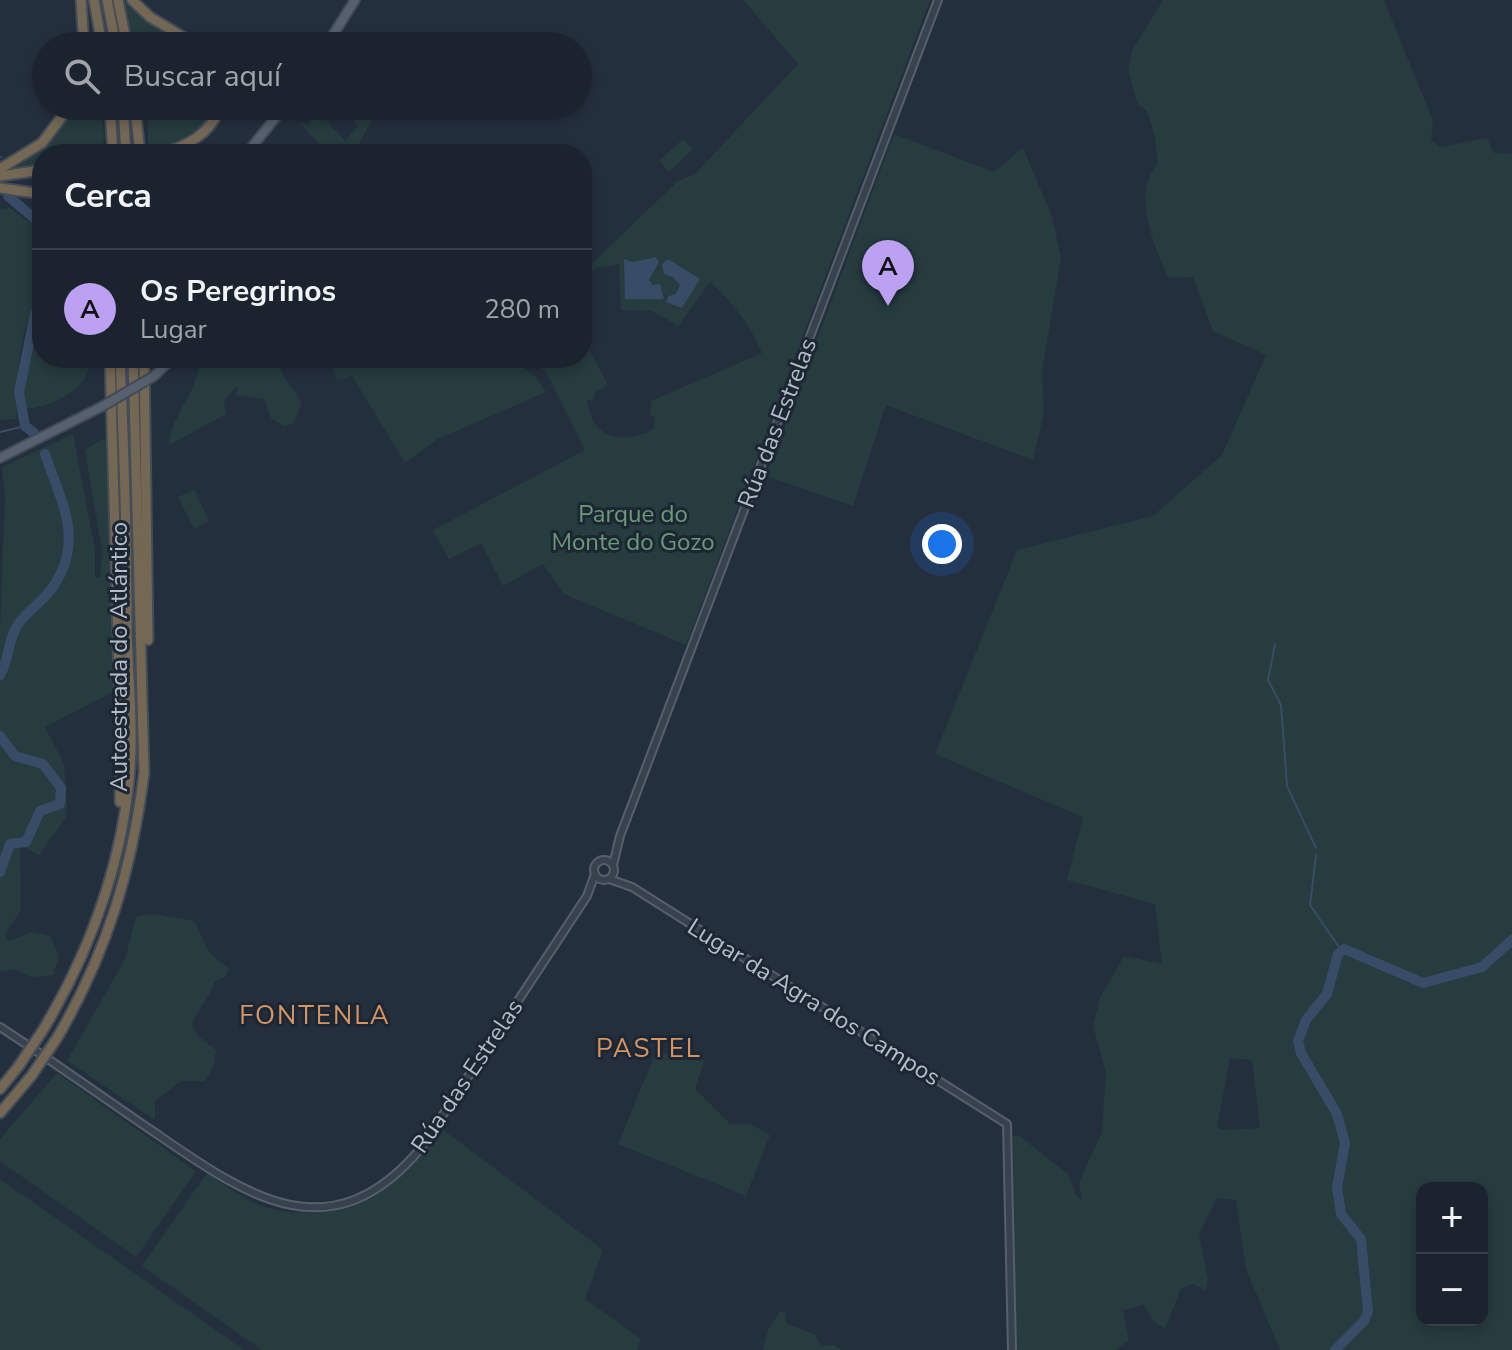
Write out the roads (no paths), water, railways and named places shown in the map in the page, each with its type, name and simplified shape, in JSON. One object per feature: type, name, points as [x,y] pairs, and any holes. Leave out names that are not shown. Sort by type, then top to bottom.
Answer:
[{"type":"highway","points":[[81,0],[83,32]]},
{"type":"highway","points":[[94,0],[100,32]]},
{"type":"highway","points":[[107,0],[113,32]]},
{"type":"highway","points":[[118,0],[124,32]]},
{"type":"highway","points":[[132,0],[150,17],[175,32]]},
{"type":"highway","points":[[40,144],[59,120]]},
{"type":"highway","points":[[111,120],[112,144]]},
{"type":"highway","points":[[124,120],[125,144]]},
{"type":"highway","points":[[138,120],[139,144]]},
{"type":"highway","points":[[185,144],[193,141],[213,120]]},
{"type":"highway","points":[[194,144],[207,136],[217,120]]},
{"type":"highway","points":[[0,169],[32,149]]},
{"type":"highway","points":[[0,179],[32,174]]},
{"type":"highway","points":[[0,188],[32,193]]},
{"type":"highway","points":[[110,368],[121,746],[116,827],[119,838]]},
{"type":"highway","name":"Autoestrada do Atlántico","points":[[0,1089],[43,1030],[87,945],[119,838],[129,771],[131,719],[120,368]]},
{"type":"highway","name":"Autoestrada do Atlántico","points":[[0,1113],[32,1075],[57,1038],[106,941],[125,885],[136,839],[144,773],[144,675],[133,368]]},
{"type":"highway","points":[[144,368],[148,662],[144,675]]},
{"type":"main road","points":[[335,32],[355,0]]},
{"type":"main road","points":[[254,144],[274,120]]},
{"type":"main road","points":[[0,458],[103,406],[162,368]]},
{"type":"street","name":"Rúa das Estrelas","points":[[587,896],[607,880],[614,868],[616,846],[938,0]]},
{"type":"street","name":"Rúa das Estrelas","points":[[0,1027],[235,1187],[257,1197],[308,1208],[349,1201],[382,1186],[405,1167],[421,1148],[587,896],[596,865],[605,860],[616,846]]},
{"type":"street","points":[[605,860],[614,868]]},
{"type":"street","name":"Lugar da Agra dos Campos","points":[[614,868],[621,880],[1007,1124],[1012,1350]]},
{"type":"street","points":[[595,874],[607,880]]},
{"type":"street","name":"Lugar da Agra dos Campos","points":[[607,880],[621,880]]},
{"type":"water","points":[[656,257],[659,262],[649,280],[653,285],[660,284],[664,299],[625,299],[624,259],[633,262]]},
{"type":"water","points":[[668,259],[700,279],[682,308],[666,302],[669,296],[676,294],[680,285],[673,277],[664,274],[662,264]]},
{"type":"waterway","points":[[8,196],[32,216]]},
{"type":"waterway","points":[[32,329],[19,392],[25,426],[34,433]]},
{"type":"waterway","points":[[0,432],[25,426]]},
{"type":"waterway","points":[[0,675],[15,629],[53,587],[68,553],[67,520],[45,454]]},
{"type":"waterway","points":[[1275,644],[1268,680],[1281,705],[1287,786],[1316,848]]},
{"type":"waterway","points":[[0,736],[15,756],[43,764],[61,788],[60,804],[40,811],[26,842],[10,844],[0,872]]},
{"type":"waterway","points":[[1316,855],[1310,905],[1341,950]]},
{"type":"waterway","points":[[1335,1350],[1364,1321],[1368,1312],[1361,1239],[1341,1214],[1337,1187],[1345,1143],[1337,1114],[1301,1053],[1298,1041],[1306,1020],[1327,994],[1338,954],[1344,949],[1423,983],[1482,967],[1512,940]]},
{"type":"place","name":"Os Peregrinos","points":[[888,306]]},
{"type":"district","name":"FONTENLA","points":[[315,1015]]},
{"type":"district","name":"PASTEL","points":[[649,1048]]},
{"type":"park label","name":"Parque do Monte do Gozo","points":[[633,528]]}]
